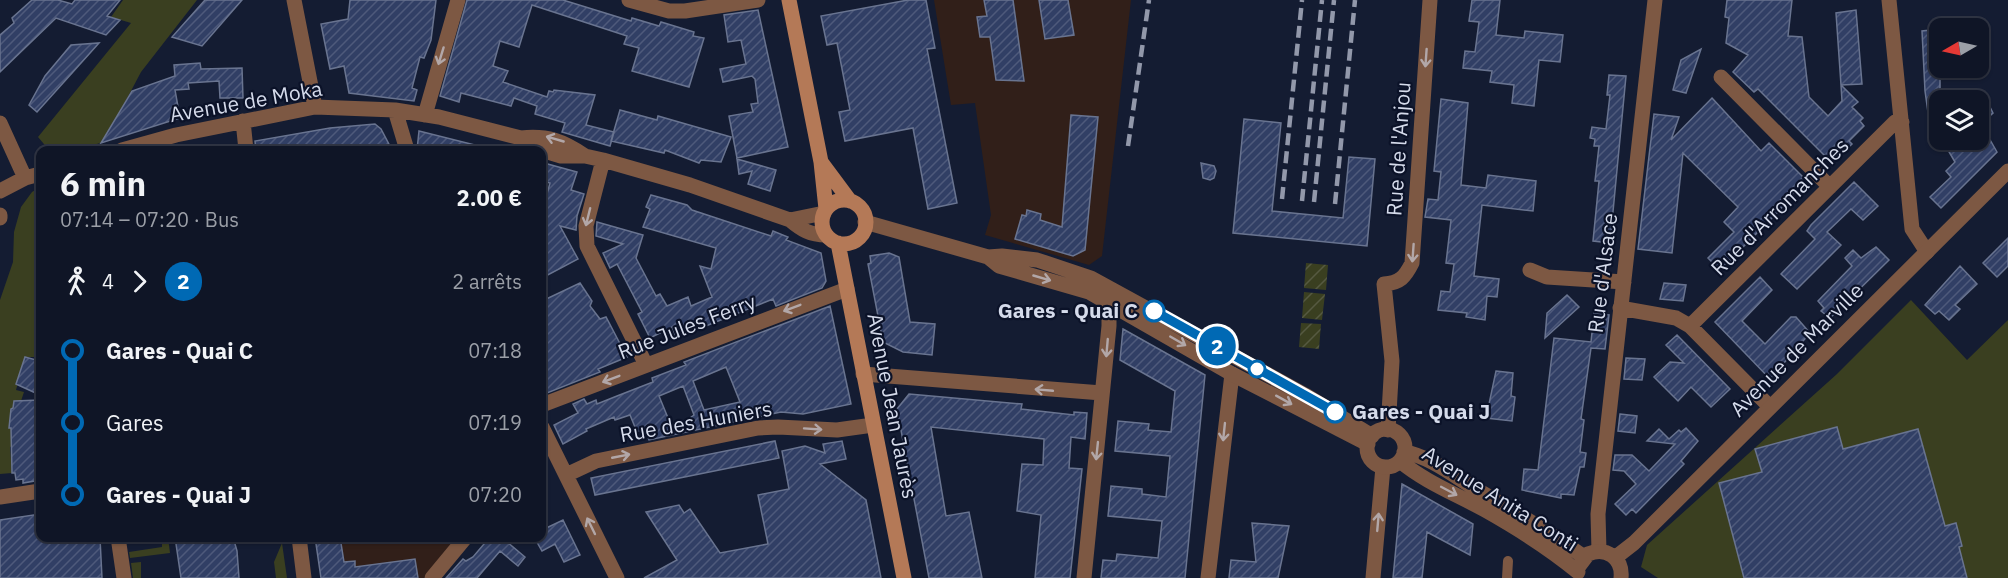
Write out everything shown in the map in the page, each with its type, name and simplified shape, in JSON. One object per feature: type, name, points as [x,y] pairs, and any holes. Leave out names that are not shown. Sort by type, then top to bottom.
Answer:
[{"type":"main road","points":[[789,0],[814,140],[821,162],[825,211],[822,224],[832,239],[857,239],[865,222],[861,209],[850,201],[821,162]]},
{"type":"main road","points":[[825,211],[837,201],[850,201]]},
{"type":"main road","name":"Avenue Jean Jaurès","points":[[832,239],[847,289],[904,578]]},
{"type":"street","points":[[294,0],[315,107]]},
{"type":"street","points":[[425,115],[458,0]]},
{"type":"street","points":[[629,0],[677,11],[758,0]]},
{"type":"street","name":"Rue de l'Anjou","points":[[1388,430],[1392,362],[1384,284],[1396,283],[1405,277],[1412,263],[1430,0]]},
{"type":"street","name":"Rue d'Alsace","points":[[1599,551],[1598,514],[1655,0]]},
{"type":"street","points":[[1889,0],[1912,229],[1927,252]]},
{"type":"street","points":[[1721,77],[1830,187]]},
{"type":"street","name":"Avenue de Moka","points":[[136,146],[176,135],[315,107],[395,110],[521,138],[542,136],[566,142],[585,156],[700,188],[790,219],[803,231],[832,239]]},
{"type":"street","points":[[395,110],[407,146]]},
{"type":"street","points":[[243,121],[246,146]]},
{"type":"street","name":"Rue d'Arromanches","points":[[1690,326],[1895,122],[1902,122]]},
{"type":"street","points":[[0,123],[25,178]]},
{"type":"street","points":[[603,160],[585,237],[587,246],[646,365]]},
{"type":"street","name":"Avenue de Marville","points":[[1616,557],[2008,171]]},
{"type":"street","points":[[0,191],[36,175]]},
{"type":"street","name":"Avenue de Moka","points":[[790,219],[825,211]]},
{"type":"street","points":[[865,222],[988,256],[1037,260],[1091,278],[1334,411],[1370,440]]},
{"type":"street","points":[[988,256],[999,266],[1089,292],[1232,374],[1370,440]]},
{"type":"street","points":[[1530,270],[1547,277],[1624,282]]},
{"type":"street","points":[[1084,578],[1110,303],[1108,286]]},
{"type":"street","name":"Rue Jules Ferry","points":[[546,403],[847,289]]},
{"type":"street","points":[[1620,308],[1676,318],[1690,326],[1770,407]]},
{"type":"street","points":[[863,374],[1102,393]]},
{"type":"street","points":[[1208,578],[1232,374]]},
{"type":"street","name":"Rue des Huniers","points":[[566,475],[596,461],[758,428],[837,430],[873,425]]},
{"type":"street","points":[[1388,430],[1399,435],[1402,456],[1383,467],[1377,465],[1369,456],[1370,440],[1388,430]]},
{"type":"street","points":[[546,435],[617,578]]},
{"type":"street","name":"Avenue Anita Conti","points":[[1402,456],[1422,458],[1564,542],[1584,557]]},
{"type":"street","name":"Avenue Anita Conti","points":[[1402,456],[1414,473],[1485,510],[1550,550],[1578,575]]},
{"type":"street","points":[[1373,578],[1383,467]]},
{"type":"street","points":[[0,497],[36,492]]},
{"type":"street","points":[[119,542],[124,578]]},
{"type":"street","points":[[300,542],[304,578]]},
{"type":"street","points":[[432,578],[462,542]]},
{"type":"street","points":[[1578,575],[1584,557],[1599,551],[1616,557],[1621,565],[1622,578]]},
{"type":"street","points":[[1507,578],[1508,561]]},
{"type":"shaded area","points":[[934,0],[1131,0],[1102,256],[1089,265],[985,235],[991,215],[975,103],[951,105]]},
{"type":"shaded area","points":[[316,542],[452,542],[424,578],[321,578]]},
{"type":"green space","points":[[123,0],[197,0],[141,72],[104,142],[90,146],[46,146],[38,137],[131,23],[111,17]]},
{"type":"green space","points":[[36,190],[36,357],[25,357],[16,390],[24,392],[21,401],[14,401],[9,427],[11,435],[18,436],[18,444],[10,447],[12,473],[0,474],[0,300],[13,262],[14,232],[21,207]]},
{"type":"green space","points":[[1306,263],[1328,265],[1326,290],[1304,288]]},
{"type":"green space","points":[[1304,292],[1325,294],[1322,320],[1302,318]]},
{"type":"green space","points":[[1911,300],[1967,360],[2008,320],[2008,578],[1658,578],[1641,567],[1647,545],[1837,374]]},
{"type":"green space","points":[[1301,323],[1321,324],[1319,349],[1299,347]]},
{"type":"green space","points":[[162,542],[169,542],[170,553],[130,558],[129,552],[162,547]]},
{"type":"green space","points":[[282,543],[287,578],[276,578],[274,562]]},
{"type":"green space","points":[[141,562],[141,578],[133,578],[131,563]]},
{"type":"building","points":[[32,0],[58,0],[72,4],[75,0],[120,0],[107,16],[120,20],[106,35],[56,18],[0,72],[0,35],[14,23],[12,18]]},
{"type":"building","points":[[205,0],[242,0],[202,46],[172,37]]},
{"type":"building","points":[[350,0],[436,0],[431,40],[424,58],[420,57],[412,88],[417,90],[414,101],[349,93],[344,66],[330,69],[321,24],[348,19]]},
{"type":"building","points":[[467,0],[563,0],[631,21],[632,18],[659,26],[661,22],[694,32],[693,36],[704,38],[689,87],[632,71],[639,48],[624,44],[627,36],[532,5],[519,47],[500,41],[493,66],[508,71],[503,82],[547,97],[549,91],[554,90],[595,95],[586,125],[614,132],[610,146],[562,132],[565,123],[535,114],[537,106],[514,98],[511,106],[461,93],[459,102],[440,96]]},
{"type":"building","points":[[908,0],[926,0],[935,48],[927,49],[957,203],[928,209],[913,128],[845,141],[839,112],[850,110],[837,43],[827,45],[821,16]]},
{"type":"building","points":[[984,0],[1013,0],[1024,81],[996,80],[990,37],[980,37],[977,17],[987,16]]},
{"type":"building","points":[[1039,0],[1068,0],[1074,35],[1045,39]]},
{"type":"building","points":[[1472,0],[1500,0],[1496,35],[1524,38],[1525,31],[1563,35],[1560,62],[1539,60],[1534,106],[1512,103],[1514,85],[1490,82],[1492,71],[1463,68],[1465,51],[1475,52],[1479,22],[1469,21]]},
{"type":"building","points":[[1727,0],[1792,0],[1788,36],[1802,37],[1809,97],[1828,116],[1842,101],[1841,85],[1858,102],[1852,107],[1863,118],[1860,121],[1864,126],[1849,141],[1852,144],[1832,163],[1758,89],[1754,92],[1733,72],[1748,55],[1726,43],[1729,18],[1725,17]]},
{"type":"building","points":[[758,10],[788,147],[737,158],[729,116],[753,112],[751,104],[758,103],[755,79],[752,76],[723,82],[720,69],[746,64],[741,40],[728,42],[724,15]]},
{"type":"building","points":[[1856,10],[1862,84],[1841,85],[1836,13]]},
{"type":"building","points":[[1929,30],[1929,78],[1940,78],[1940,90],[1929,90],[1929,120],[1925,91],[1922,31]]},
{"type":"building","points":[[99,43],[37,112],[29,105],[45,76],[71,45]]},
{"type":"building","points":[[1701,49],[1686,93],[1673,90],[1681,60]]},
{"type":"building","points":[[200,63],[201,69],[242,68],[243,98],[220,98],[219,81],[188,83],[189,89],[175,90],[180,118],[101,143],[132,91],[175,76],[174,65]]},
{"type":"building","points":[[1609,75],[1626,76],[1610,243],[1593,241],[1599,181],[1595,181],[1599,146],[1594,146],[1595,139],[1590,138],[1592,127],[1606,129],[1610,95],[1607,95]]},
{"type":"building","points":[[1712,98],[1761,151],[1769,143],[1805,179],[1778,212],[1720,270],[1708,258],[1734,232],[1724,222],[1738,207],[1683,153],[1672,253],[1638,249],[1654,114],[1679,117],[1671,140]]},
{"type":"building","points":[[1441,99],[1468,103],[1461,185],[1486,188],[1488,175],[1536,181],[1533,211],[1482,205],[1474,276],[1499,279],[1497,297],[1487,296],[1485,320],[1466,317],[1467,313],[1438,310],[1441,291],[1450,292],[1454,264],[1446,263],[1451,220],[1425,217],[1428,199],[1438,200],[1441,172],[1434,171]]},
{"type":"building","points":[[1989,105],[1993,113],[1989,117]]},
{"type":"building","points":[[620,110],[657,120],[658,116],[731,137],[721,162],[701,160],[699,163],[665,150],[664,153],[611,141]]},
{"type":"building","points":[[1071,115],[1098,117],[1085,250],[1073,256],[1015,239],[1022,215],[1026,216],[1027,210],[1041,214],[1040,220],[1062,227]]},
{"type":"building","points":[[1244,119],[1281,123],[1272,211],[1343,218],[1349,157],[1375,159],[1367,246],[1233,233]]},
{"type":"building","points":[[375,124],[381,129],[390,146],[256,146],[255,141],[330,128]]},
{"type":"building","points":[[419,131],[479,146],[417,146]]},
{"type":"building","points":[[1989,138],[1997,152],[1941,208],[1930,197],[1951,177],[1946,171],[1955,162],[1948,150],[1989,150]]},
{"type":"building","points":[[737,159],[776,170],[770,191],[748,184],[752,171],[739,174]]},
{"type":"building","points":[[1201,163],[1214,166],[1216,171],[1214,178],[1210,180],[1203,178]]},
{"type":"building","points":[[546,164],[577,172],[571,190],[584,194],[577,216],[576,230],[560,226],[578,259],[546,276],[546,198],[550,183],[546,182]]},
{"type":"building","points":[[1854,182],[1878,206],[1863,220],[1851,209],[1827,232],[1841,245],[1797,289],[1781,274],[1815,239],[1807,231],[1811,225]]},
{"type":"building","points":[[651,195],[687,205],[692,210],[771,236],[773,231],[788,237],[786,240],[821,253],[826,281],[822,288],[776,306],[773,299],[676,338],[672,327],[650,338],[638,314],[642,312],[617,264],[610,268],[603,253],[623,244],[596,236],[597,222],[643,235],[636,258],[656,296],[660,294],[667,306],[688,297],[691,306],[712,297],[700,266],[711,269],[716,248],[643,227],[650,209],[646,207]]},
{"type":"building","points":[[2008,238],[2008,266],[1997,277],[1983,263]]},
{"type":"building","points":[[1876,247],[1889,260],[1830,318],[1821,311],[1824,308],[1818,301],[1852,266],[1845,258],[1853,250],[1861,258]]},
{"type":"building","points":[[889,253],[899,257],[910,322],[935,324],[932,355],[903,352],[883,342],[868,264],[871,263],[870,256]]},
{"type":"building","points":[[1960,266],[1977,284],[1955,305],[1960,309],[1949,320],[1939,311],[1935,314],[1925,305]]},
{"type":"building","points":[[1760,277],[1772,290],[1742,321],[1765,344],[1791,317],[1796,317],[1810,333],[1770,379],[1715,322]]},
{"type":"building","points":[[580,283],[592,301],[590,306],[600,319],[606,317],[627,357],[598,369],[600,372],[546,393],[546,299]]},
{"type":"building","points":[[1664,283],[1686,285],[1683,301],[1660,299]]},
{"type":"building","points":[[1567,295],[1579,307],[1545,338],[1547,313]]},
{"type":"building","points":[[830,306],[851,404],[803,414],[781,412],[649,440],[645,428],[637,432],[630,415],[615,420],[614,417],[586,429],[587,431],[563,444],[554,425],[578,413],[573,404],[584,399],[587,404],[596,400],[597,404],[653,382],[652,378],[686,365],[684,362]],"holes":[[[726,367],[740,402],[704,410],[693,381]],[[683,386],[694,415],[673,430],[659,396]]]},
{"type":"building","points":[[1594,313],[1609,315],[1605,349],[1591,348],[1581,419],[1584,420],[1580,452],[1586,453],[1584,467],[1580,467],[1574,495],[1561,494],[1561,498],[1522,490],[1524,469],[1538,470],[1554,338],[1591,342]]},
{"type":"building","points":[[1123,329],[1205,375],[1185,578],[1101,578],[1103,560],[1116,561],[1117,554],[1158,558],[1162,521],[1108,516],[1111,486],[1142,489],[1142,494],[1166,497],[1170,456],[1115,451],[1118,421],[1149,424],[1148,430],[1171,432],[1175,391],[1120,360]]},
{"type":"building","points":[[1677,335],[1730,389],[1711,407],[1691,387],[1678,401],[1654,377],[1670,362],[1684,363],[1666,345]]},
{"type":"building","points":[[25,357],[36,360],[36,393],[16,384]]},
{"type":"building","points":[[1626,358],[1645,359],[1642,380],[1624,379]]},
{"type":"building","points":[[1496,371],[1513,373],[1511,396],[1515,397],[1512,421],[1486,418]]},
{"type":"building","points":[[909,394],[1022,404],[1021,409],[1074,415],[1074,412],[1087,413],[1085,439],[1071,437],[1069,468],[1082,469],[1070,578],[1035,578],[1041,515],[1017,511],[1022,464],[1043,465],[1044,439],[931,427],[946,516],[969,512],[982,578],[929,578],[897,409]]},
{"type":"building","points":[[36,400],[36,481],[23,483],[23,479],[16,480],[15,473],[12,473],[11,428],[9,428],[14,401]]},
{"type":"building","points":[[1620,414],[1637,416],[1635,433],[1618,431]]},
{"type":"building","points":[[1837,427],[1843,449],[1918,429],[1945,526],[1956,523],[1967,578],[1744,578],[1719,483],[1762,472],[1755,449]]},
{"type":"building","points":[[1686,428],[1698,441],[1681,461],[1684,464],[1636,513],[1632,509],[1626,515],[1615,504],[1636,484],[1624,471],[1613,470],[1615,455],[1632,455],[1649,471],[1675,444],[1647,441],[1659,429],[1669,439],[1679,430],[1681,432]]},
{"type":"building","points":[[775,441],[779,458],[595,495],[591,478]]},
{"type":"building","points":[[842,441],[846,459],[820,464],[866,500],[881,578],[644,578],[677,560],[646,512],[679,505],[684,513],[690,509],[720,553],[768,544],[758,495],[789,489],[782,451],[805,446],[825,453],[823,444]]},
{"type":"building","points":[[1402,484],[1473,524],[1470,555],[1427,532],[1422,578],[1393,578]]},
{"type":"building","points":[[36,515],[36,542],[100,542],[102,578],[0,578],[0,520]]},
{"type":"building","points":[[563,520],[580,555],[564,562],[555,544],[542,551],[537,542],[546,542],[546,528]]},
{"type":"building","points":[[1252,523],[1289,526],[1278,578],[1229,578],[1231,560],[1256,562]]},
{"type":"building","points":[[176,542],[234,542],[239,578],[181,578]]},
{"type":"building","points":[[316,542],[341,542],[344,562],[355,561],[355,567],[415,559],[418,578],[321,578]]},
{"type":"building","points":[[486,542],[507,542],[525,557],[518,566],[500,551],[477,578],[446,578],[463,559],[466,561],[473,557]]},
{"type":"railway","points":[[1128,146],[1149,0]]},
{"type":"railway","points":[[1282,199],[1302,0]]},
{"type":"railway","points":[[1302,201],[1322,0]]},
{"type":"railway","points":[[1314,202],[1334,0]]},
{"type":"railway","points":[[1335,204],[1355,0]]},
{"type":"bus line","name":"2","points":[[1154,311],[1335,412]]},
{"type":"place","name":"Gares - Quai C","points":[[1154,311]]},
{"type":"place","name":"Gares - Quai J","points":[[1335,412]]}]
